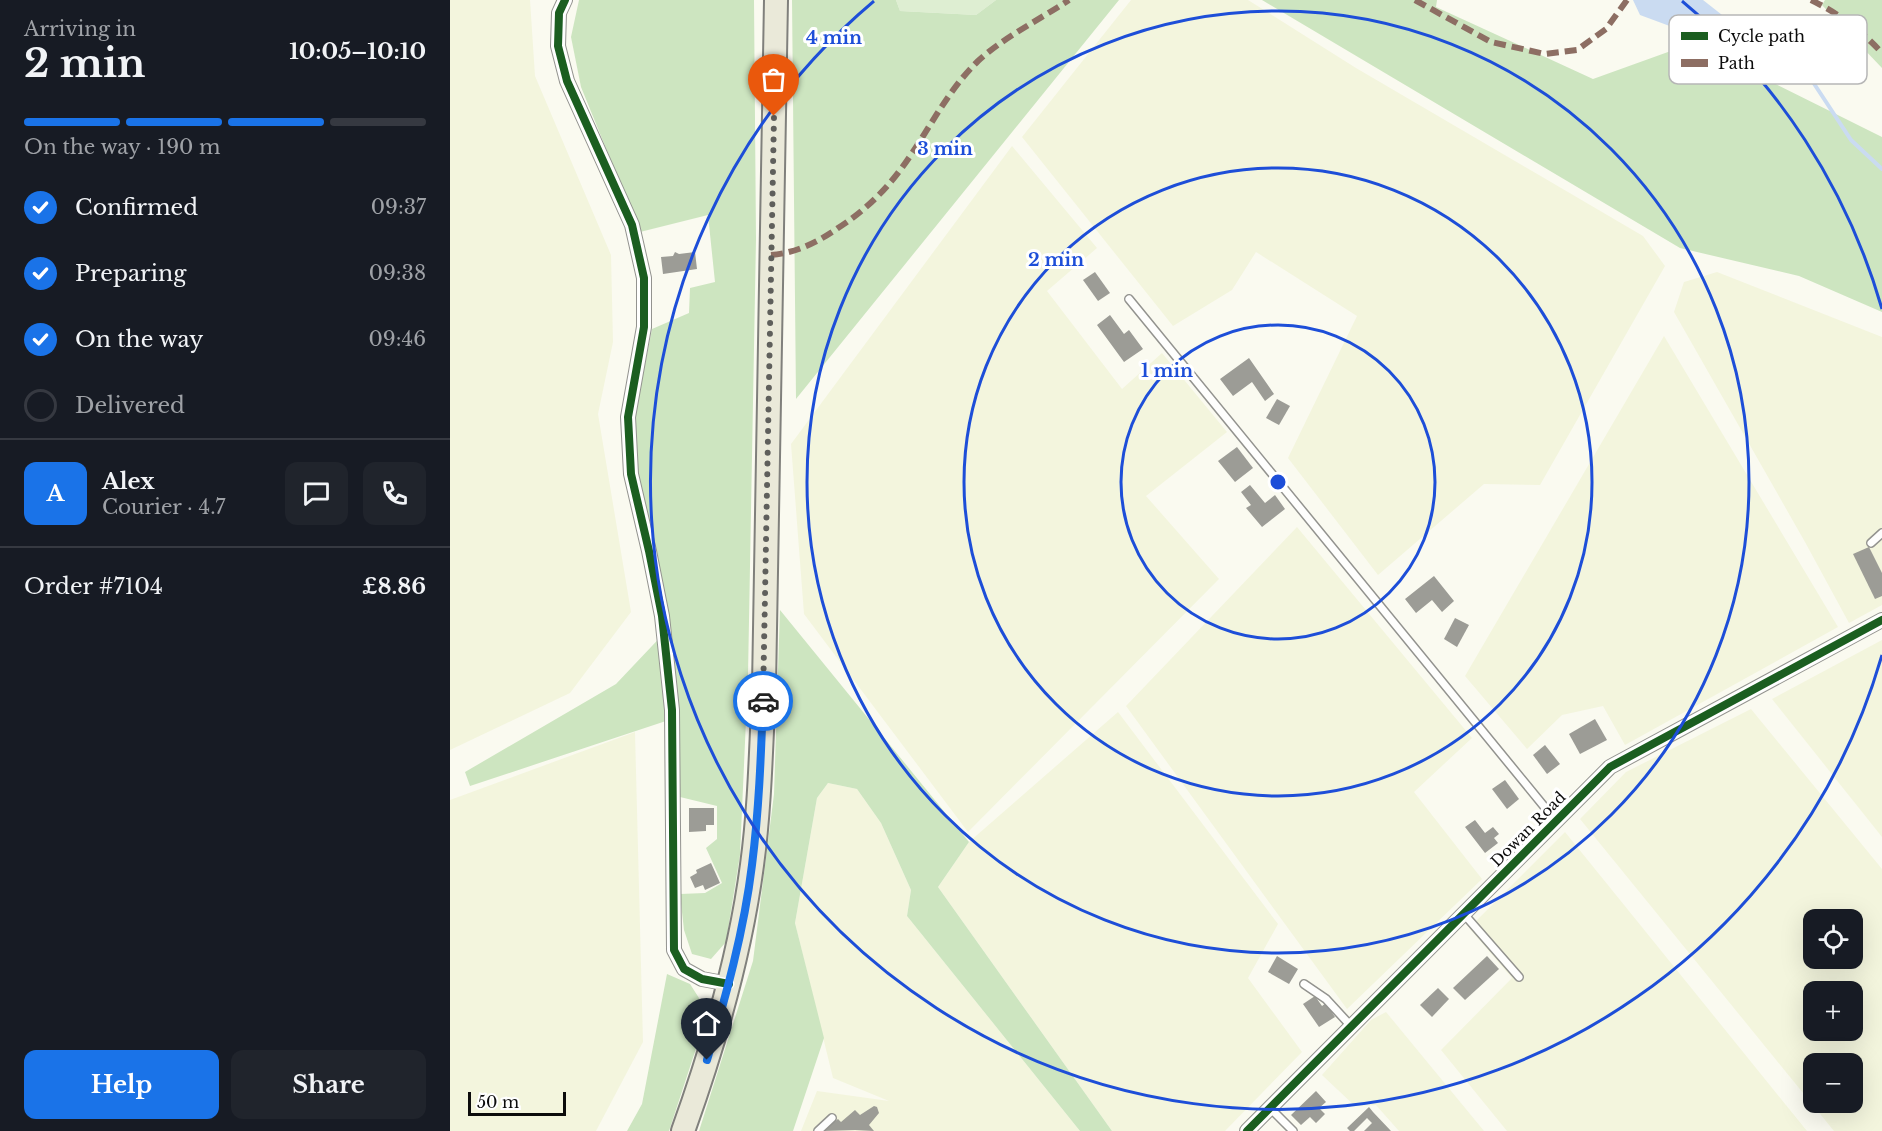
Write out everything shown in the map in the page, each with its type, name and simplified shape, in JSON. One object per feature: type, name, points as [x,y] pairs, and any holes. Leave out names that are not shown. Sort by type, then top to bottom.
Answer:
[{"type":"main road","points":[[683,1131],[702,1079],[729,984],[752,865],[760,776],[764,686],[776,0]]},
{"type":"street","points":[[565,0],[559,13],[558,46],[567,81],[632,225],[644,278],[645,327],[628,417],[631,474],[662,616],[672,710],[674,950],[684,969],[702,979],[729,984]]},
{"type":"street","name":"Dowan Road","points":[[1247,1131],[1610,766],[1882,620]]},
{"type":"lane","points":[[1129,299],[1556,821]]},
{"type":"lane","points":[[1871,543],[1882,533]]},
{"type":"lane","points":[[1463,913],[1519,977]]},
{"type":"lane","points":[[1305,984],[1326,999],[1351,1026]]},
{"type":"lane","points":[[1270,1108],[1293,1131]]},
{"type":"lane","points":[[818,1131],[832,1118]]},
{"type":"green space","points":[[450,0],[530,0],[535,76],[611,255],[613,342],[598,414],[631,612],[570,693],[450,750]]},
{"type":"green space","points":[[579,0],[754,0],[756,239],[748,675],[740,855],[726,942],[711,959],[692,954],[684,930],[680,894],[705,893],[722,883],[706,848],[717,839],[717,806],[680,797],[678,717],[470,786],[465,772],[616,684],[669,628],[637,476],[635,415],[652,329],[689,313],[690,288],[715,282],[708,215],[640,232],[581,87],[571,37]]},
{"type":"green space","points":[[792,0],[896,0],[900,11],[976,15],[996,0],[1119,0],[796,399]]},
{"type":"green space","points":[[896,0],[996,0],[976,15],[900,11]]},
{"type":"green space","points":[[1131,0],[1248,0],[1356,68],[1643,236],[1665,266],[1540,485],[1484,484],[1378,575],[1288,458],[1357,316],[1256,252],[1232,290],[1173,326],[1022,137]]},
{"type":"green space","points":[[1262,0],[1437,0],[1436,7],[1593,79],[1669,52],[1669,84],[1775,84],[1882,137],[1882,312],[1799,276],[1680,248]]},
{"type":"green space","points":[[1825,0],[1882,0],[1882,68],[1867,52],[1867,15],[1832,15],[1822,5]]},
{"type":"green space","points":[[1012,146],[1097,248],[1047,291],[1122,389],[1162,353],[1227,432],[1146,496],[1219,579],[968,832],[804,614],[791,444]]},
{"type":"green space","points":[[1717,272],[1882,337],[1882,605],[1849,623],[1674,312],[1684,282]]},
{"type":"green space","points":[[1664,336],[1838,627],[1625,745],[1603,706],[1562,715],[1527,749],[1465,676]]},
{"type":"green space","points":[[1297,527],[1472,738],[1414,792],[1482,879],[1347,1009],[1126,706]]},
{"type":"green space","points":[[780,610],[969,842],[938,887],[1112,1131],[1080,1131],[907,916],[911,890],[881,823],[857,789],[828,783],[817,798],[795,923],[824,1038],[793,1131],[699,1131],[753,961],[774,794]]},
{"type":"green space","points":[[1882,640],[1882,837],[1772,699]]},
{"type":"green space","points":[[1751,709],[1882,869],[1882,1131],[1834,1131],[1819,1113],[1863,1113],[1863,1053],[1803,1053],[1803,1093],[1580,819],[1626,772]]},
{"type":"green space","points":[[1118,712],[1278,924],[1248,978],[1302,1052],[1225,1131],[1112,1131],[938,887],[969,842]]},
{"type":"green space","points":[[635,732],[643,1042],[596,1131],[450,1131],[450,800]]},
{"type":"green space","points":[[828,783],[857,789],[881,823],[911,890],[907,916],[1080,1131],[801,1131],[817,1091],[889,1101],[833,1078],[795,923],[817,798]]},
{"type":"green space","points":[[1565,832],[1807,1131],[1507,1131],[1441,1050],[1512,978],[1469,928]]},
{"type":"green space","points":[[667,974],[690,984],[708,1012],[669,1131],[627,1131],[642,1104]]},
{"type":"green space","points":[[1386,1012],[1484,1131],[1399,1131],[1376,1105],[1355,1106],[1322,1075],[1371,1020]]},
{"type":"water","points":[[1633,0],[1703,0],[1722,15],[1669,15],[1669,26],[1640,15]]},
{"type":"building","points":[[675,252],[679,254],[695,252],[697,269],[663,274],[661,257],[673,256]]},
{"type":"building","points":[[1095,272],[1110,293],[1098,301],[1083,280]]},
{"type":"building","points":[[1110,315],[1124,334],[1129,330],[1143,349],[1124,362],[1097,325]]},
{"type":"building","points":[[1249,358],[1274,394],[1265,401],[1252,382],[1233,396],[1220,379]]},
{"type":"building","points":[[1277,399],[1290,406],[1279,425],[1266,418]]},
{"type":"building","points":[[1237,447],[1253,468],[1235,482],[1218,461]]},
{"type":"building","points":[[1250,485],[1265,503],[1275,495],[1285,509],[1262,527],[1246,508],[1251,505],[1241,492]]},
{"type":"building","points":[[1869,547],[1882,573],[1882,596],[1875,599],[1853,554]]},
{"type":"building","points":[[1434,576],[1454,601],[1442,612],[1432,600],[1416,613],[1405,599]]},
{"type":"building","points":[[1455,618],[1469,625],[1457,647],[1444,639]]},
{"type":"building","points":[[1595,719],[1607,740],[1580,754],[1569,734]]},
{"type":"building","points":[[1545,745],[1560,764],[1547,774],[1533,755]]},
{"type":"building","points":[[1505,780],[1519,799],[1507,809],[1492,789]]},
{"type":"building","points":[[689,808],[714,808],[714,825],[706,825],[706,831],[689,832]]},
{"type":"building","points":[[1475,820],[1485,833],[1493,827],[1499,834],[1494,838],[1498,843],[1485,853],[1465,827]]},
{"type":"building","points":[[711,863],[720,883],[705,890],[703,885],[695,888],[690,877],[697,873],[696,870]]},
{"type":"building","points":[[1277,956],[1298,969],[1289,984],[1268,972]]},
{"type":"building","points":[[1487,956],[1499,969],[1465,1000],[1453,988]]},
{"type":"building","points":[[1438,988],[1449,999],[1432,1017],[1420,1005]]},
{"type":"building","points":[[1315,996],[1322,1006],[1326,1003],[1335,1017],[1319,1027],[1303,1004]]},
{"type":"building","points":[[1316,1091],[1326,1102],[1319,1108],[1325,1114],[1316,1123],[1310,1117],[1301,1125],[1291,1115]]},
{"type":"building","points":[[874,1106],[877,1107],[879,1113],[869,1125],[874,1131],[823,1131],[838,1119],[841,1122],[855,1110],[860,1115]]},
{"type":"building","points":[[1369,1107],[1391,1131],[1364,1131],[1372,1123],[1367,1118],[1354,1131],[1347,1128]]},
{"type":"waterway","points":[[1814,84],[1851,140],[1882,169]]},
{"type":"marked path","points":[[771,255],[789,252],[815,242],[864,209],[901,169],[946,100],[978,61],[1010,36],[1069,0]]},
{"type":"marked path","points":[[1415,0],[1491,42],[1545,54],[1577,50],[1606,29],[1627,0]]},
{"type":"marked path","points":[[1811,0],[1837,15]]},
{"type":"marked path","points":[[1867,38],[1882,53]]},
{"type":"cycle path","points":[[565,0],[559,13],[558,46],[567,81],[632,225],[644,278],[644,327],[628,417],[631,474],[662,616],[672,710],[674,950],[684,969],[702,979],[729,984]]},
{"type":"cycle path","points":[[1247,1131],[1610,767],[1882,620]]},
{"type":"way so far","points":[[763,701],[774,116]]},
{"type":"route","points":[[707,1060],[729,984],[752,865],[760,776],[763,701]]}]
